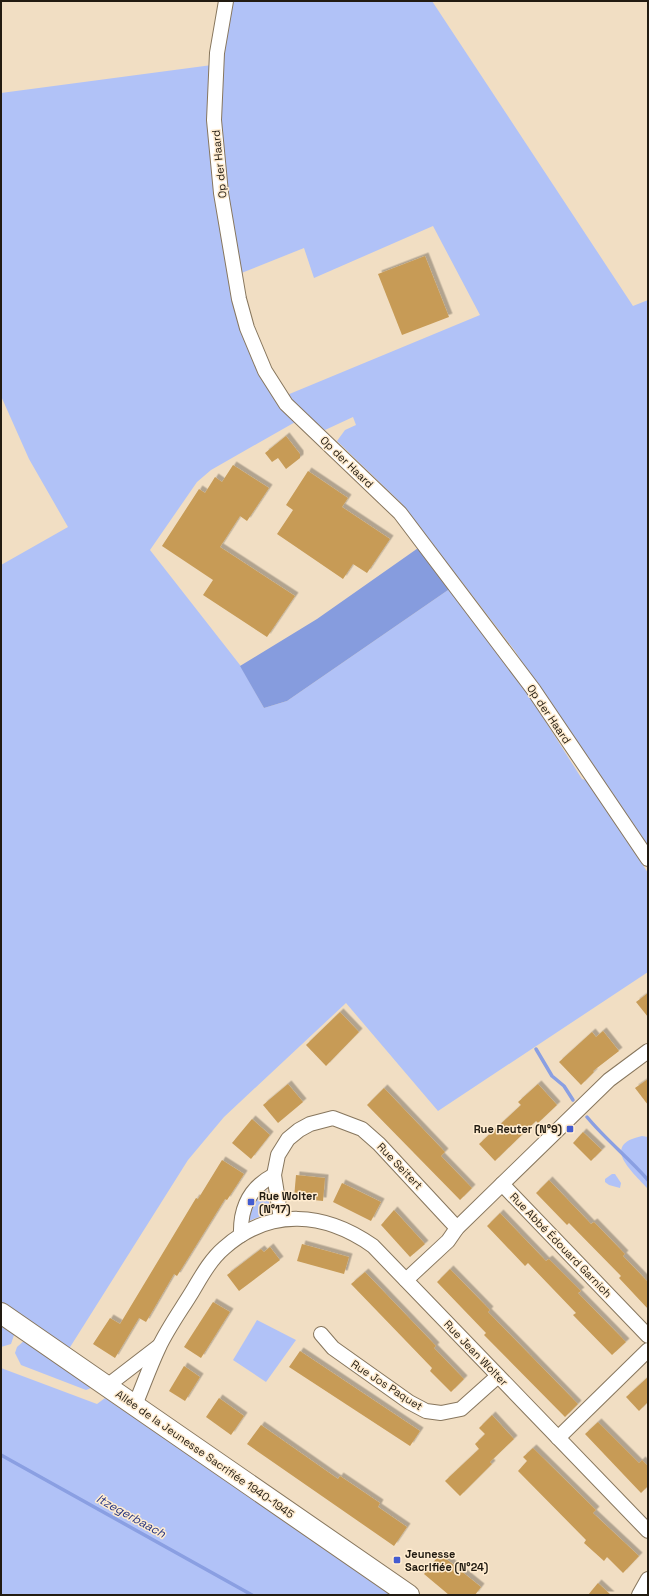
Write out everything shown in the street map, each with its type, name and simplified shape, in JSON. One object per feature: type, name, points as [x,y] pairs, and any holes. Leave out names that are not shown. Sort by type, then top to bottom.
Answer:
[{"type":"main road","name":"Allée de la Jeunesse Sacrifiée 1940-1945","points":[[1,1313],[409,1595]]},
{"type":"street","name":"Op der Haard","points":[[226,1],[217,53],[214,120],[221,193],[240,299],[247,328],[265,371],[286,404],[400,513],[533,689],[648,859]]},
{"type":"street","points":[[502,1184],[609,1080],[648,1052]]},
{"type":"street","name":"Rue Seitert","points":[[274,1175],[278,1155],[288,1140],[299,1130],[310,1124],[333,1118],[362,1129],[379,1144],[458,1228]]},
{"type":"street","points":[[241,1235],[240,1217],[249,1196],[264,1180],[274,1175],[280,1219]]},
{"type":"street","name":"Rue Abbé Édouard Garnich","points":[[406,1280],[448,1241],[458,1228],[502,1184],[648,1336]]},
{"type":"street","name":"Rue Jean Wolter","points":[[135,1406],[160,1346],[208,1265],[223,1248],[241,1235],[280,1219],[313,1219],[346,1229],[373,1246],[648,1531]]},
{"type":"street","name":"Rue Jos Paquet","points":[[321,1334],[333,1348],[409,1402],[426,1411],[441,1413],[461,1409],[498,1376]]},
{"type":"street","name":"Rue Jean Wolter","points":[[107,1386],[160,1346]]},
{"type":"street","points":[[558,1438],[648,1350]]},
{"type":"street","points":[[639,1595],[648,1580]]},
{"type":"shaded area","points":[[230,1],[432,1],[633,306],[648,300],[648,850],[542,695],[515,651],[401,503],[337,441],[345,430],[356,425],[353,417],[325,430],[312,420],[287,395],[480,315],[433,226],[314,278],[304,248],[239,274],[222,160],[218,105]]},
{"type":"shaded area","points":[[212,65],[243,327],[297,421],[211,470],[197,482],[150,550],[240,665],[264,708],[287,701],[451,588],[518,678],[582,779],[589,781],[648,873],[648,972],[438,1111],[346,1003],[224,1117],[188,1160],[67,1352],[25,1323],[14,1335],[11,1344],[1,1347],[1,565],[68,527],[29,459],[1,396],[1,93]]},
{"type":"shaded area","points":[[421,546],[451,588],[287,701],[264,708],[240,666],[317,619]]},
{"type":"shaded area","points":[[642,1136],[648,1137],[648,1189],[628,1167],[621,1152],[623,1146],[630,1140]]},
{"type":"shaded area","points":[[612,1174],[615,1174],[621,1183],[620,1188],[609,1185],[605,1182],[605,1179]]},
{"type":"shaded area","points":[[265,1190],[267,1192],[270,1207],[266,1214],[249,1221],[254,1198]]},
{"type":"shaded area","points":[[257,1320],[296,1340],[266,1382],[233,1360]]},
{"type":"shaded area","points":[[25,1340],[91,1388],[86,1390],[21,1365],[15,1353],[17,1347]]},
{"type":"shaded area","points":[[1,1368],[97,1404],[105,1398],[371,1577],[394,1595],[1,1595]]},
{"type":"building","points":[[425,256],[449,317],[402,335],[378,274]]},
{"type":"building","points":[[286,436],[300,454],[300,458],[286,469],[278,458],[272,462],[265,453]]},
{"type":"building","points":[[233,465],[269,488],[247,521],[240,516],[220,547],[295,596],[267,637],[203,595],[213,580],[162,546],[199,489],[205,493],[215,477],[222,482]]},
{"type":"building","points":[[308,471],[348,498],[342,507],[390,539],[367,573],[353,564],[343,579],[277,534],[293,510],[286,505]]},
{"type":"building","points":[[648,993],[648,1017],[636,1002]]},
{"type":"building","points":[[340,1012],[359,1032],[326,1066],[306,1045]]},
{"type":"building","points":[[603,1031],[619,1051],[593,1071],[594,1072],[581,1085],[559,1062],[592,1032],[596,1037]]},
{"type":"building","points":[[648,1079],[648,1105],[635,1088]]},
{"type":"building","points":[[288,1084],[303,1102],[278,1123],[263,1105]]},
{"type":"building","points":[[538,1084],[557,1105],[538,1123],[536,1121],[495,1161],[479,1144],[521,1105],[518,1102]]},
{"type":"building","points":[[384,1088],[445,1152],[441,1156],[472,1188],[460,1200],[367,1105]]},
{"type":"building","points":[[252,1119],[270,1135],[251,1159],[232,1143]]},
{"type":"building","points":[[583,1132],[602,1150],[591,1161],[573,1143]]},
{"type":"building","points":[[222,1160],[244,1174],[227,1200],[225,1199],[177,1276],[174,1274],[146,1322],[139,1318],[115,1358],[93,1344],[110,1318],[120,1324],[196,1198],[198,1199]]},
{"type":"building","points":[[296,1175],[325,1178],[323,1201],[294,1198]]},
{"type":"building","points":[[549,1180],[591,1224],[594,1222],[625,1254],[623,1256],[648,1282],[648,1309],[619,1278],[621,1276],[569,1223],[567,1225],[536,1193]]},
{"type":"building","points":[[342,1183],[381,1202],[371,1221],[333,1202]]},
{"type":"building","points":[[394,1210],[425,1244],[410,1257],[381,1225]]},
{"type":"building","points":[[500,1213],[546,1261],[549,1259],[581,1291],[578,1293],[626,1342],[612,1355],[573,1315],[576,1313],[528,1263],[525,1266],[487,1226]]},
{"type":"building","points":[[302,1244],[349,1257],[344,1274],[297,1261]]},
{"type":"building","points":[[270,1247],[280,1260],[239,1291],[227,1275],[261,1249],[264,1252]]},
{"type":"building","points":[[450,1269],[490,1310],[488,1312],[578,1404],[565,1417],[484,1335],[486,1333],[437,1282]]},
{"type":"building","points":[[365,1272],[436,1346],[434,1348],[464,1379],[451,1392],[430,1371],[432,1368],[351,1284]]},
{"type":"building","points":[[213,1302],[230,1312],[201,1358],[184,1347]]},
{"type":"building","points":[[300,1351],[420,1431],[410,1446],[289,1367]]},
{"type":"building","points":[[184,1366],[200,1377],[185,1401],[169,1391]]},
{"type":"building","points":[[648,1377],[648,1402],[639,1411],[626,1397]]},
{"type":"building","points":[[219,1398],[244,1416],[231,1435],[206,1417]]},
{"type":"building","points":[[492,1415],[514,1439],[490,1462],[492,1464],[460,1496],[445,1481],[479,1449],[475,1444],[485,1434],[479,1428]]},
{"type":"building","points":[[598,1422],[639,1463],[642,1460],[648,1466],[648,1486],[641,1493],[585,1434]]},
{"type":"building","points":[[261,1425],[338,1479],[340,1476],[380,1503],[378,1507],[407,1527],[394,1546],[247,1444]]},
{"type":"building","points":[[533,1448],[596,1510],[593,1513],[639,1556],[623,1573],[607,1557],[604,1561],[584,1543],[586,1540],[518,1471],[527,1461],[523,1457]]},
{"type":"building","points":[[440,1554],[481,1587],[475,1595],[449,1595],[424,1574]]},
{"type":"building","points":[[598,1583],[611,1595],[588,1595]]},
{"type":"waterway","points":[[536,1049],[552,1076],[564,1086],[573,1100]]},
{"type":"waterway","points":[[587,1117],[648,1180]]},
{"type":"waterway","name":"Itzegerbaach","points":[[1,1455],[252,1595]]},
{"type":"place","name":"Rue Reuter (N°9)","points":[[570,1129]]},
{"type":"place","name":"Rue Wolter (N°17)","points":[[251,1202]]},
{"type":"place","name":"Jeunesse Sacrifiée (N°24)","points":[[397,1560]]}]
